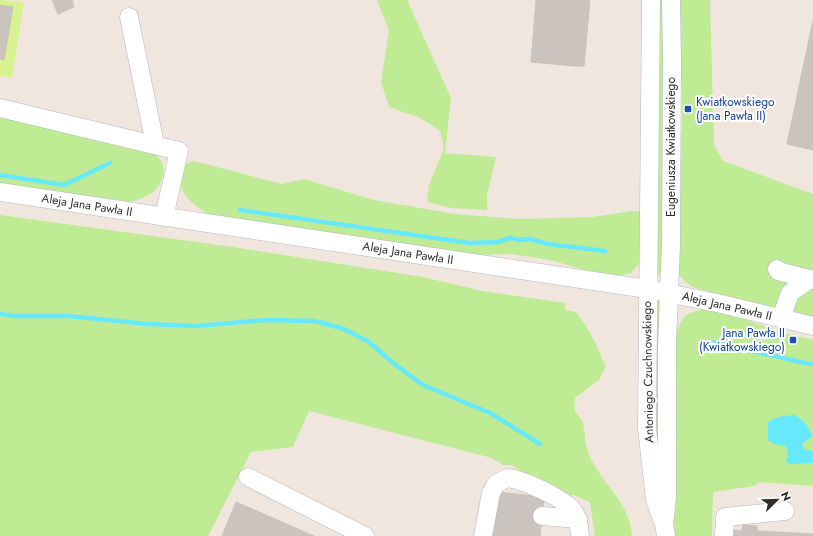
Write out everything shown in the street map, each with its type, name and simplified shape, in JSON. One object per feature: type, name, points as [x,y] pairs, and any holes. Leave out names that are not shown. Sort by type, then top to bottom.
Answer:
[{"type":"street","name":"Eugeniusza Kwiatkowskiego","points":[[647,289],[650,0]]},
{"type":"street","name":"Eugeniusza Kwiatkowskiego","points":[[669,293],[672,89],[670,0]]},
{"type":"street","points":[[129,16],[155,144]]},
{"type":"street","points":[[0,108],[155,144],[179,151],[164,217]]},
{"type":"street","name":"Aleja Jana Pawła II","points":[[0,192],[647,289],[813,326]]},
{"type":"street","points":[[777,269],[778,271],[811,280]]},
{"type":"street","points":[[781,318],[790,293],[811,280]]},
{"type":"street","name":"Antoniego Czuchnowskiego","points":[[647,289],[647,428],[655,500],[665,530]]},
{"type":"street","name":"Antoniego Czuchnowskiego","points":[[665,530],[667,497],[667,344],[669,293]]},
{"type":"street","points":[[248,477],[365,536]]},
{"type":"street","points":[[483,536],[491,493],[498,482],[507,478],[521,481],[568,505],[574,511],[579,528]]},
{"type":"street","points":[[724,536],[725,517],[785,510]]},
{"type":"street","points":[[542,516],[579,528]]},
{"type":"green space","points":[[0,0],[24,2],[12,78],[0,76]]},
{"type":"green space","points":[[377,0],[407,0],[451,98],[445,153],[496,157],[487,195],[487,210],[451,208],[427,202],[429,185],[444,148],[440,131],[420,118],[389,107],[381,82],[389,31]]},
{"type":"green space","points":[[656,0],[667,0],[662,270],[660,274],[657,275]]},
{"type":"green space","points":[[676,0],[710,0],[714,145],[723,161],[813,194],[813,317],[695,288],[683,279],[675,266],[676,171],[682,128],[682,89],[677,63]]},
{"type":"green space","points":[[0,117],[149,149],[162,162],[163,173],[160,184],[152,193],[143,198],[130,202],[0,183]]},
{"type":"green space","points":[[194,161],[282,184],[304,179],[374,200],[455,214],[518,219],[592,217],[632,211],[645,212],[643,258],[631,273],[616,276],[596,273],[550,260],[512,254],[476,255],[212,216],[191,201],[184,193],[181,186],[182,173],[185,164]]},
{"type":"green space","points":[[0,215],[233,247],[423,277],[482,291],[565,303],[565,310],[576,312],[585,325],[606,367],[599,380],[575,398],[575,409],[583,423],[586,445],[591,459],[616,495],[626,513],[632,536],[595,536],[590,502],[573,495],[565,496],[534,482],[512,465],[503,465],[492,458],[309,411],[293,447],[251,452],[208,536],[0,536]]},
{"type":"green space","points":[[657,299],[660,303],[660,454],[654,459]]},
{"type":"green space","points":[[706,309],[813,340],[813,486],[760,482],[754,486],[713,492],[712,536],[675,536],[676,333],[686,315],[694,311]]},
{"type":"water","points":[[795,415],[806,424],[811,433],[812,437],[802,444],[804,449],[813,451],[813,463],[791,464],[786,462],[788,452],[785,446],[774,444],[768,440],[768,422],[777,417]]},
{"type":"building","points":[[52,0],[72,0],[74,7],[58,14]]},
{"type":"building","points":[[536,0],[580,0],[574,66],[531,62]]},
{"type":"building","points":[[580,0],[590,0],[584,66],[574,66]]},
{"type":"building","points":[[0,5],[13,7],[4,60],[0,59]]},
{"type":"building","points":[[813,20],[813,150],[787,144]]},
{"type":"building","points":[[497,492],[544,497],[540,536],[493,536]]},
{"type":"building","points":[[236,502],[314,536],[222,536]]},
{"type":"building","points":[[743,525],[757,526],[757,531],[813,534],[813,536],[734,536],[734,530],[742,531]]},
{"type":"waterway","points":[[0,175],[64,185],[110,163]]},
{"type":"waterway","points":[[240,210],[470,243],[498,242],[510,238],[520,240],[530,239],[548,244],[605,251]]},
{"type":"waterway","points":[[0,314],[15,316],[69,316],[147,324],[196,326],[265,320],[315,321],[344,329],[369,342],[393,363],[423,385],[490,413],[540,444]]},
{"type":"waterway","points":[[713,342],[813,364]]},
{"type":"place","name":"Kwiatkowskiego (Jana Pawła II)","points":[[688,109]]},
{"type":"place","name":"Jana Pawła II (Kwiatkowskiego)","points":[[793,340]]}]
